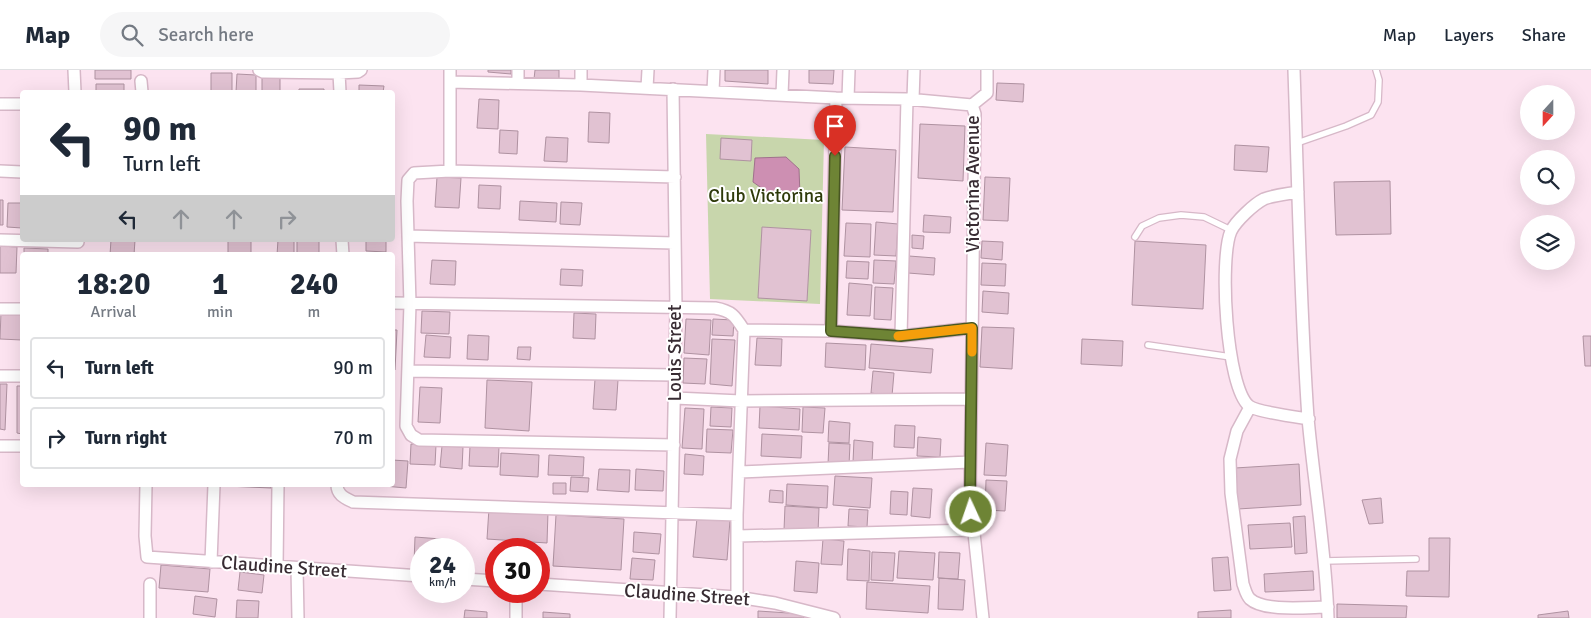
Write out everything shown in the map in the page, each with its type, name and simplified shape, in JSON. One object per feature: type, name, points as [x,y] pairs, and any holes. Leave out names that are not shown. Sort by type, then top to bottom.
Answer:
[{"type":"street","points":[[74,70],[74,90]]},
{"type":"street","points":[[259,70],[263,72],[292,70],[340,73],[358,72],[361,70]]},
{"type":"street","points":[[518,70],[518,83]]},
{"type":"street","points":[[581,70],[581,85]]},
{"type":"street","points":[[647,88],[648,70]]},
{"type":"street","points":[[713,91],[714,70]]},
{"type":"street","points":[[782,95],[783,70]]},
{"type":"street","points":[[831,331],[842,98],[849,70]]},
{"type":"street","points":[[901,336],[910,99],[914,70]]},
{"type":"street","points":[[972,105],[987,93],[987,70]]},
{"type":"street","points":[[1250,407],[1237,431],[1230,459],[1231,493],[1243,584],[1248,598],[1260,604],[1328,613],[1308,419],[1294,70]]},
{"type":"street","points":[[340,73],[340,90]]},
{"type":"street","points":[[450,76],[450,171]]},
{"type":"street","name":"Victorina Avenue","points":[[450,76],[518,83],[673,88],[842,98],[910,99],[972,105],[975,114],[970,494],[983,618]]},
{"type":"street","name":"Louis Street","points":[[670,618],[676,308],[673,88]]},
{"type":"street","points":[[0,104],[20,104]]},
{"type":"street","points":[[0,171],[20,172]]},
{"type":"street","points":[[674,445],[420,440],[411,435],[406,426],[410,304],[406,201],[408,180],[414,173],[450,171],[675,177]]},
{"type":"street","points":[[1298,192],[1263,199],[1240,218],[1231,230],[1225,250],[1224,292],[1231,357],[1244,400],[1250,407],[1308,419]]},
{"type":"street","points":[[408,236],[674,243]]},
{"type":"street","points":[[0,240],[20,240]]},
{"type":"street","points":[[395,303],[715,308],[725,310],[736,316],[744,330],[737,515],[737,597]]},
{"type":"street","points":[[0,309],[20,309]]},
{"type":"street","points":[[744,330],[831,331],[901,336],[972,328]]},
{"type":"street","points":[[409,371],[674,375]]},
{"type":"street","points":[[0,376],[20,376]]},
{"type":"street","points":[[675,398],[741,401],[971,399]]},
{"type":"street","points":[[0,446],[20,446]]},
{"type":"street","points":[[740,472],[970,462]]},
{"type":"street","name":"Claudine Street","points":[[146,487],[145,536],[147,557],[410,575]]},
{"type":"street","points":[[211,562],[214,487]]},
{"type":"street","points":[[277,566],[278,487]]},
{"type":"street","points":[[337,487],[343,498],[353,502],[673,511],[737,515]]},
{"type":"street","points":[[738,536],[973,530]]},
{"type":"street","points":[[297,568],[298,618]]},
{"type":"street","points":[[150,584],[150,618]]},
{"type":"street","name":"Claudine Street","points":[[550,585],[737,597],[775,603],[834,618]]},
{"type":"street","points":[[516,603],[516,618]]},
{"type":"lane","points":[[1297,143],[1371,115],[1378,102],[1379,80],[1376,70]]},
{"type":"lane","points":[[1135,237],[1142,226],[1158,218],[1181,215],[1204,217],[1231,230]]},
{"type":"lane","points":[[1148,345],[1231,357]]},
{"type":"lane","points":[[1324,561],[1416,559]]},
{"type":"green space","name":"Club Victorina","points":[[706,134],[824,140],[820,304],[710,299]]},
{"type":"shaded area","points":[[786,157],[799,169],[800,195],[770,194],[753,182],[755,158]]},
{"type":"building","points":[[95,70],[131,70],[131,79],[95,79]]},
{"type":"building","points":[[488,70],[511,70],[511,74],[488,72]]},
{"type":"building","points":[[535,70],[559,70],[559,80],[534,79]]},
{"type":"building","points":[[725,70],[768,70],[768,84],[725,81]]},
{"type":"building","points":[[809,70],[834,70],[833,84],[809,83]]},
{"type":"building","points":[[211,73],[232,73],[232,90],[211,90]]},
{"type":"building","points":[[262,73],[280,73],[280,90],[262,90]]},
{"type":"building","points":[[237,74],[256,75],[256,90],[236,90]]},
{"type":"building","points":[[997,83],[1024,84],[1023,102],[996,100]]},
{"type":"building","points":[[96,84],[124,84],[124,90],[96,90]]},
{"type":"building","points":[[359,85],[384,86],[383,90],[359,90]]},
{"type":"building","points":[[299,89],[324,89],[324,90]]},
{"type":"building","points":[[479,99],[499,100],[498,129],[477,128]]},
{"type":"building","points":[[589,112],[610,113],[609,143],[588,142]]},
{"type":"building","points":[[920,124],[965,126],[963,181],[918,178]]},
{"type":"building","points":[[500,130],[518,131],[517,154],[499,153]]},
{"type":"building","points":[[546,137],[568,138],[567,162],[544,161]]},
{"type":"building","points":[[721,138],[752,140],[751,161],[720,159]]},
{"type":"building","points":[[1235,145],[1269,147],[1267,172],[1234,170]]},
{"type":"building","points":[[845,147],[896,150],[893,212],[842,210]]},
{"type":"building","points":[[437,177],[461,178],[459,208],[435,207]]},
{"type":"building","points":[[985,177],[1010,178],[1008,221],[983,220]]},
{"type":"building","points":[[1390,181],[1391,234],[1336,235],[1334,182]]},
{"type":"building","points":[[479,185],[501,186],[500,209],[478,208]]},
{"type":"building","points":[[0,200],[3,200],[3,225],[0,225]]},
{"type":"building","points":[[520,201],[557,203],[556,222],[519,220]]},
{"type":"building","points":[[561,202],[582,203],[580,225],[560,224]]},
{"type":"building","points":[[8,203],[20,203],[20,228],[7,227]]},
{"type":"building","points":[[924,215],[951,217],[950,233],[923,232]]},
{"type":"building","points":[[876,222],[898,224],[896,256],[874,255]]},
{"type":"building","points":[[846,223],[871,224],[870,257],[844,256]]},
{"type":"building","points":[[762,227],[811,230],[807,301],[758,298]]},
{"type":"building","points":[[912,235],[924,236],[923,249],[912,248]]},
{"type":"building","points":[[982,241],[1003,242],[1002,260],[981,258]]},
{"type":"building","points":[[1135,241],[1206,245],[1203,309],[1132,305]]},
{"type":"building","points":[[111,242],[135,242],[134,252],[110,252]]},
{"type":"building","points":[[228,242],[251,242],[251,252],[228,252]]},
{"type":"building","points":[[278,242],[294,242],[294,252],[277,252]]},
{"type":"building","points":[[297,242],[319,242],[319,252],[297,252]]},
{"type":"building","points":[[366,242],[386,242],[386,252],[366,251]]},
{"type":"building","points":[[0,246],[17,247],[16,273],[0,273]]},
{"type":"building","points":[[24,248],[48,249],[48,252],[24,252]]},
{"type":"building","points":[[909,256],[935,258],[934,275],[908,273]]},
{"type":"building","points":[[432,260],[456,261],[455,285],[430,284]]},
{"type":"building","points":[[874,260],[896,261],[894,284],[873,283]]},
{"type":"building","points":[[847,261],[869,262],[868,279],[846,278]]},
{"type":"building","points":[[982,263],[1006,264],[1005,286],[981,285]]},
{"type":"building","points":[[561,269],[583,270],[582,286],[560,285]]},
{"type":"building","points":[[849,283],[872,285],[870,316],[847,315]]},
{"type":"building","points":[[875,287],[893,288],[891,320],[874,319]]},
{"type":"building","points":[[983,291],[1009,293],[1008,314],[982,312]]},
{"type":"building","points":[[422,311],[450,312],[449,334],[421,333]]},
{"type":"building","points":[[1,312],[20,313],[20,340],[0,339]]},
{"type":"building","points":[[574,313],[596,314],[595,339],[573,338]]},
{"type":"building","points":[[686,319],[711,320],[709,355],[684,353]]},
{"type":"building","points":[[713,319],[734,320],[733,336],[712,335]]},
{"type":"building","points":[[982,327],[1014,328],[1012,369],[980,367]]},
{"type":"building","points":[[395,330],[397,330],[395,370]]},
{"type":"building","points":[[426,335],[451,337],[450,358],[424,357]]},
{"type":"building","points":[[468,335],[489,336],[488,360],[467,359]]},
{"type":"building","points":[[1583,336],[1591,336],[1591,366],[1585,366]]},
{"type":"building","points":[[757,338],[782,339],[781,366],[755,365]]},
{"type":"building","points":[[712,339],[735,340],[732,386],[710,384]]},
{"type":"building","points":[[1082,339],[1123,341],[1122,366],[1081,364]]},
{"type":"building","points":[[826,343],[866,345],[865,370],[825,367]]},
{"type":"building","points":[[871,344],[933,349],[931,373],[869,368]]},
{"type":"building","points":[[518,347],[531,347],[530,360],[517,359]]},
{"type":"building","points":[[684,358],[707,359],[705,384],[683,383]]},
{"type":"building","points":[[873,371],[894,373],[892,396],[871,393]]},
{"type":"building","points":[[595,379],[618,380],[616,410],[593,409]]},
{"type":"building","points":[[487,380],[532,382],[529,431],[485,428]]},
{"type":"building","points":[[0,384],[7,384],[5,430],[0,429]]},
{"type":"building","points":[[17,386],[20,386],[20,434],[17,433]]},
{"type":"building","points":[[420,387],[442,388],[440,423],[418,422]]},
{"type":"building","points":[[760,406],[800,409],[799,430],[759,428]]},
{"type":"building","points":[[711,407],[732,408],[731,427],[710,426]]},
{"type":"building","points":[[803,407],[825,408],[823,433],[802,432]]},
{"type":"building","points":[[685,408],[704,409],[702,449],[682,448]]},
{"type":"building","points":[[829,421],[850,423],[849,443],[828,442]]},
{"type":"building","points":[[895,425],[915,426],[914,448],[894,447]]},
{"type":"building","points":[[707,429],[733,430],[731,453],[706,452]]},
{"type":"building","points":[[762,434],[802,436],[801,458],[761,456]]},
{"type":"building","points":[[918,437],[941,439],[940,457],[917,456]]},
{"type":"building","points":[[854,440],[873,442],[872,463],[853,462]]},
{"type":"building","points":[[829,443],[850,444],[849,465],[828,464]]},
{"type":"building","points":[[986,443],[1008,445],[1006,476],[984,475]]},
{"type":"building","points":[[411,444],[436,445],[435,465],[410,464]]},
{"type":"building","points":[[442,446],[463,447],[462,469],[440,467]]},
{"type":"building","points":[[470,446],[499,447],[498,467],[469,466]]},
{"type":"building","points":[[501,453],[539,455],[538,477],[500,475]]},
{"type":"building","points":[[685,454],[704,456],[703,475],[684,474]]},
{"type":"building","points":[[549,455],[584,457],[583,476],[548,475]]},
{"type":"building","points":[[395,460],[408,461],[406,488],[395,487]]},
{"type":"building","points":[[1299,464],[1301,505],[1238,509],[1235,468]]},
{"type":"building","points":[[599,469],[630,470],[629,492],[597,490]]},
{"type":"building","points":[[636,469],[664,471],[663,491],[635,490]]},
{"type":"building","points":[[835,476],[872,478],[870,508],[833,505]]},
{"type":"building","points":[[571,477],[589,478],[588,492],[570,491]]},
{"type":"building","points":[[986,480],[1007,481],[1005,511],[985,510]]},
{"type":"building","points":[[553,483],[566,483],[566,494],[553,494]]},
{"type":"building","points":[[787,484],[828,486],[827,508],[786,505]]},
{"type":"building","points":[[913,488],[932,489],[930,518],[911,516]]},
{"type":"building","points":[[770,490],[783,491],[783,503],[769,502]]},
{"type":"building","points":[[891,491],[908,492],[907,515],[890,514]]},
{"type":"building","points":[[1381,498],[1383,523],[1369,524],[1362,500]]},
{"type":"building","points":[[785,506],[819,508],[818,532],[784,530]]},
{"type":"building","points":[[489,508],[548,512],[547,538],[487,538]]},
{"type":"building","points":[[849,509],[868,510],[867,527],[848,526]]},
{"type":"building","points":[[556,515],[624,519],[621,570],[553,566]]},
{"type":"building","points":[[1305,516],[1307,553],[1295,554],[1293,517]]},
{"type":"building","points":[[697,518],[730,520],[727,560],[693,557]]},
{"type":"building","points":[[1290,523],[1292,547],[1250,549],[1248,525]]},
{"type":"building","points":[[634,532],[661,534],[659,554],[633,552]]},
{"type":"building","points":[[1429,538],[1450,538],[1449,597],[1406,596],[1407,571],[1429,571]]},
{"type":"building","points":[[823,539],[844,541],[842,565],[821,564]]},
{"type":"building","points":[[848,549],[870,551],[869,581],[847,580]]},
{"type":"building","points":[[899,551],[935,553],[933,580],[897,578]]},
{"type":"building","points":[[872,552],[895,553],[893,581],[871,580]]},
{"type":"building","points":[[939,552],[960,553],[958,579],[938,578]]},
{"type":"building","points":[[1228,557],[1231,590],[1214,591],[1212,558]]},
{"type":"building","points":[[632,558],[655,560],[653,580],[630,579]]},
{"type":"building","points":[[796,561],[819,563],[817,593],[794,591]]},
{"type":"building","points":[[161,565],[210,569],[208,592],[159,588]]},
{"type":"building","points":[[1313,571],[1314,590],[1265,592],[1264,574]]},
{"type":"building","points":[[240,572],[264,575],[262,593],[238,590]]},
{"type":"building","points":[[939,578],[965,580],[963,610],[938,609]]},
{"type":"building","points":[[867,582],[930,586],[928,613],[866,609]]},
{"type":"building","points":[[195,596],[217,599],[215,617],[193,614]]},
{"type":"building","points":[[237,600],[259,601],[258,618],[236,618]]},
{"type":"building","points":[[1337,604],[1407,606],[1406,618],[1337,618]]},
{"type":"building","points":[[465,610],[487,612],[487,618],[464,618]]},
{"type":"building","points":[[1231,610],[1231,618],[1198,618],[1198,612]]},
{"type":"building","points":[[758,611],[804,614],[804,618],[758,618]]},
{"type":"building","points":[[1568,611],[1569,618],[1538,618],[1538,615]]},
{"type":"building","points":[[543,612],[570,614],[570,618],[543,618]]},
{"type":"slow traffic","points":[[898,336],[972,328],[972,352]]},
{"type":"route","points":[[835,156],[831,331],[901,336],[972,328],[971,512]]}]
